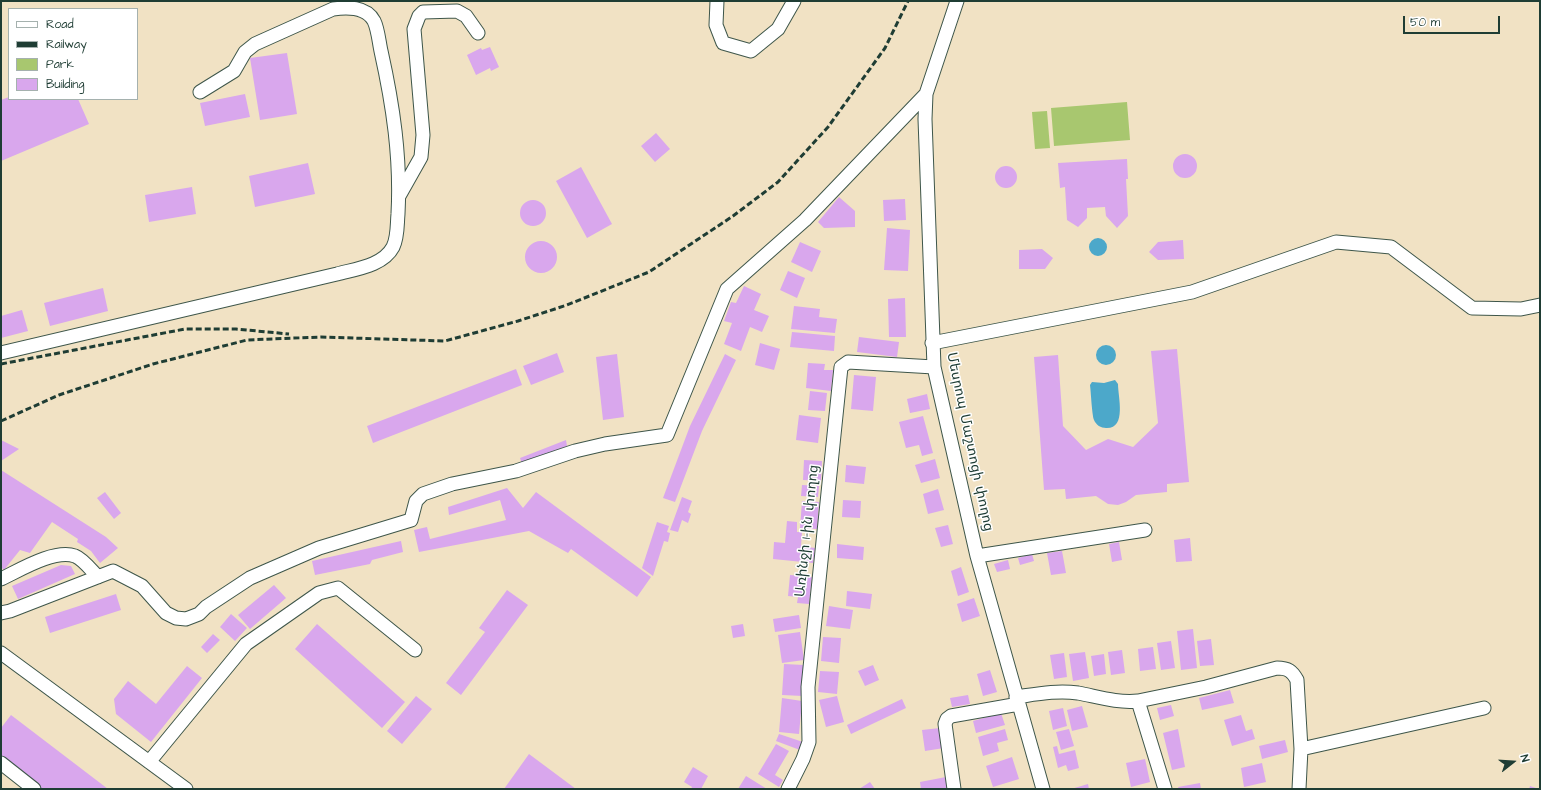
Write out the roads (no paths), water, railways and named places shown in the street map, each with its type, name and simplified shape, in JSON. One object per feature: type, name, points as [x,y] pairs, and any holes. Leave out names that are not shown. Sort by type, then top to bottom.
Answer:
[{"type":"street","points":[[717,1],[716,25],[723,43],[751,51],[778,29],[794,1]]},
{"type":"street","name":"Մեսրոպ Մաշտոցի փողոց","points":[[956,1],[926,94],[925,119],[934,367],[977,556],[1043,789]]},
{"type":"street","points":[[1,353],[368,266],[386,256],[393,246],[397,230],[399,197],[396,132],[392,98],[374,21],[362,10],[347,7],[333,10],[255,44],[245,52],[234,71],[200,92]]},
{"type":"street","points":[[399,197],[421,157],[423,135],[414,29],[419,16],[428,11],[457,11],[466,16],[478,32]]},
{"type":"street","points":[[1,612],[10,611],[113,571],[142,586],[166,613],[176,618],[193,618],[206,606],[250,578],[319,548],[412,520],[416,501],[423,494],[452,484],[516,471],[576,450],[605,444],[667,435],[727,289],[804,220],[926,94]]},
{"type":"street","points":[[932,343],[1192,292],[1336,242],[1391,247],[1472,308],[1521,309],[1540,305]]},
{"type":"street","name":"Առինջի 1-ին փողոց","points":[[788,789],[803,759],[809,742],[808,687],[841,367],[844,363],[848,362],[934,367]]},
{"type":"street","points":[[977,556],[1145,530]]},
{"type":"street","points":[[1,579],[46,558],[60,555],[76,556],[98,577]]},
{"type":"street","points":[[149,762],[246,644],[319,593],[338,588],[415,650]]},
{"type":"street","points":[[1,653],[186,789]]},
{"type":"street","points":[[954,789],[945,724],[947,719],[951,716],[1055,692],[1077,693],[1122,702],[1138,702],[1206,687],[1277,668],[1286,668],[1293,673],[1296,680],[1301,749],[1299,789]]},
{"type":"street","points":[[1138,702],[1165,789]]},
{"type":"street","points":[[1301,749],[1484,708]]},
{"type":"street","points":[[1,763],[30,788]]},
{"type":"water","points":[[1094,238],[1102,238],[1107,243],[1105,254],[1102,256],[1094,256],[1089,251],[1089,243]]},
{"type":"water","points":[[1106,345],[1113,348],[1116,355],[1113,362],[1106,365],[1099,362],[1096,355],[1099,348]]},
{"type":"water","points":[[1115,380],[1118,384],[1120,404],[1119,418],[1113,427],[1106,428],[1097,425],[1094,420],[1090,385],[1092,382],[1104,383]]},
{"type":"railway","points":[[1,421],[59,395],[153,364],[247,340],[321,337],[445,341],[518,321],[567,305],[649,272],[733,216],[778,182],[828,127],[885,48],[908,1]]},
{"type":"railway","points":[[1,364],[185,329],[236,329],[289,334]]}]
